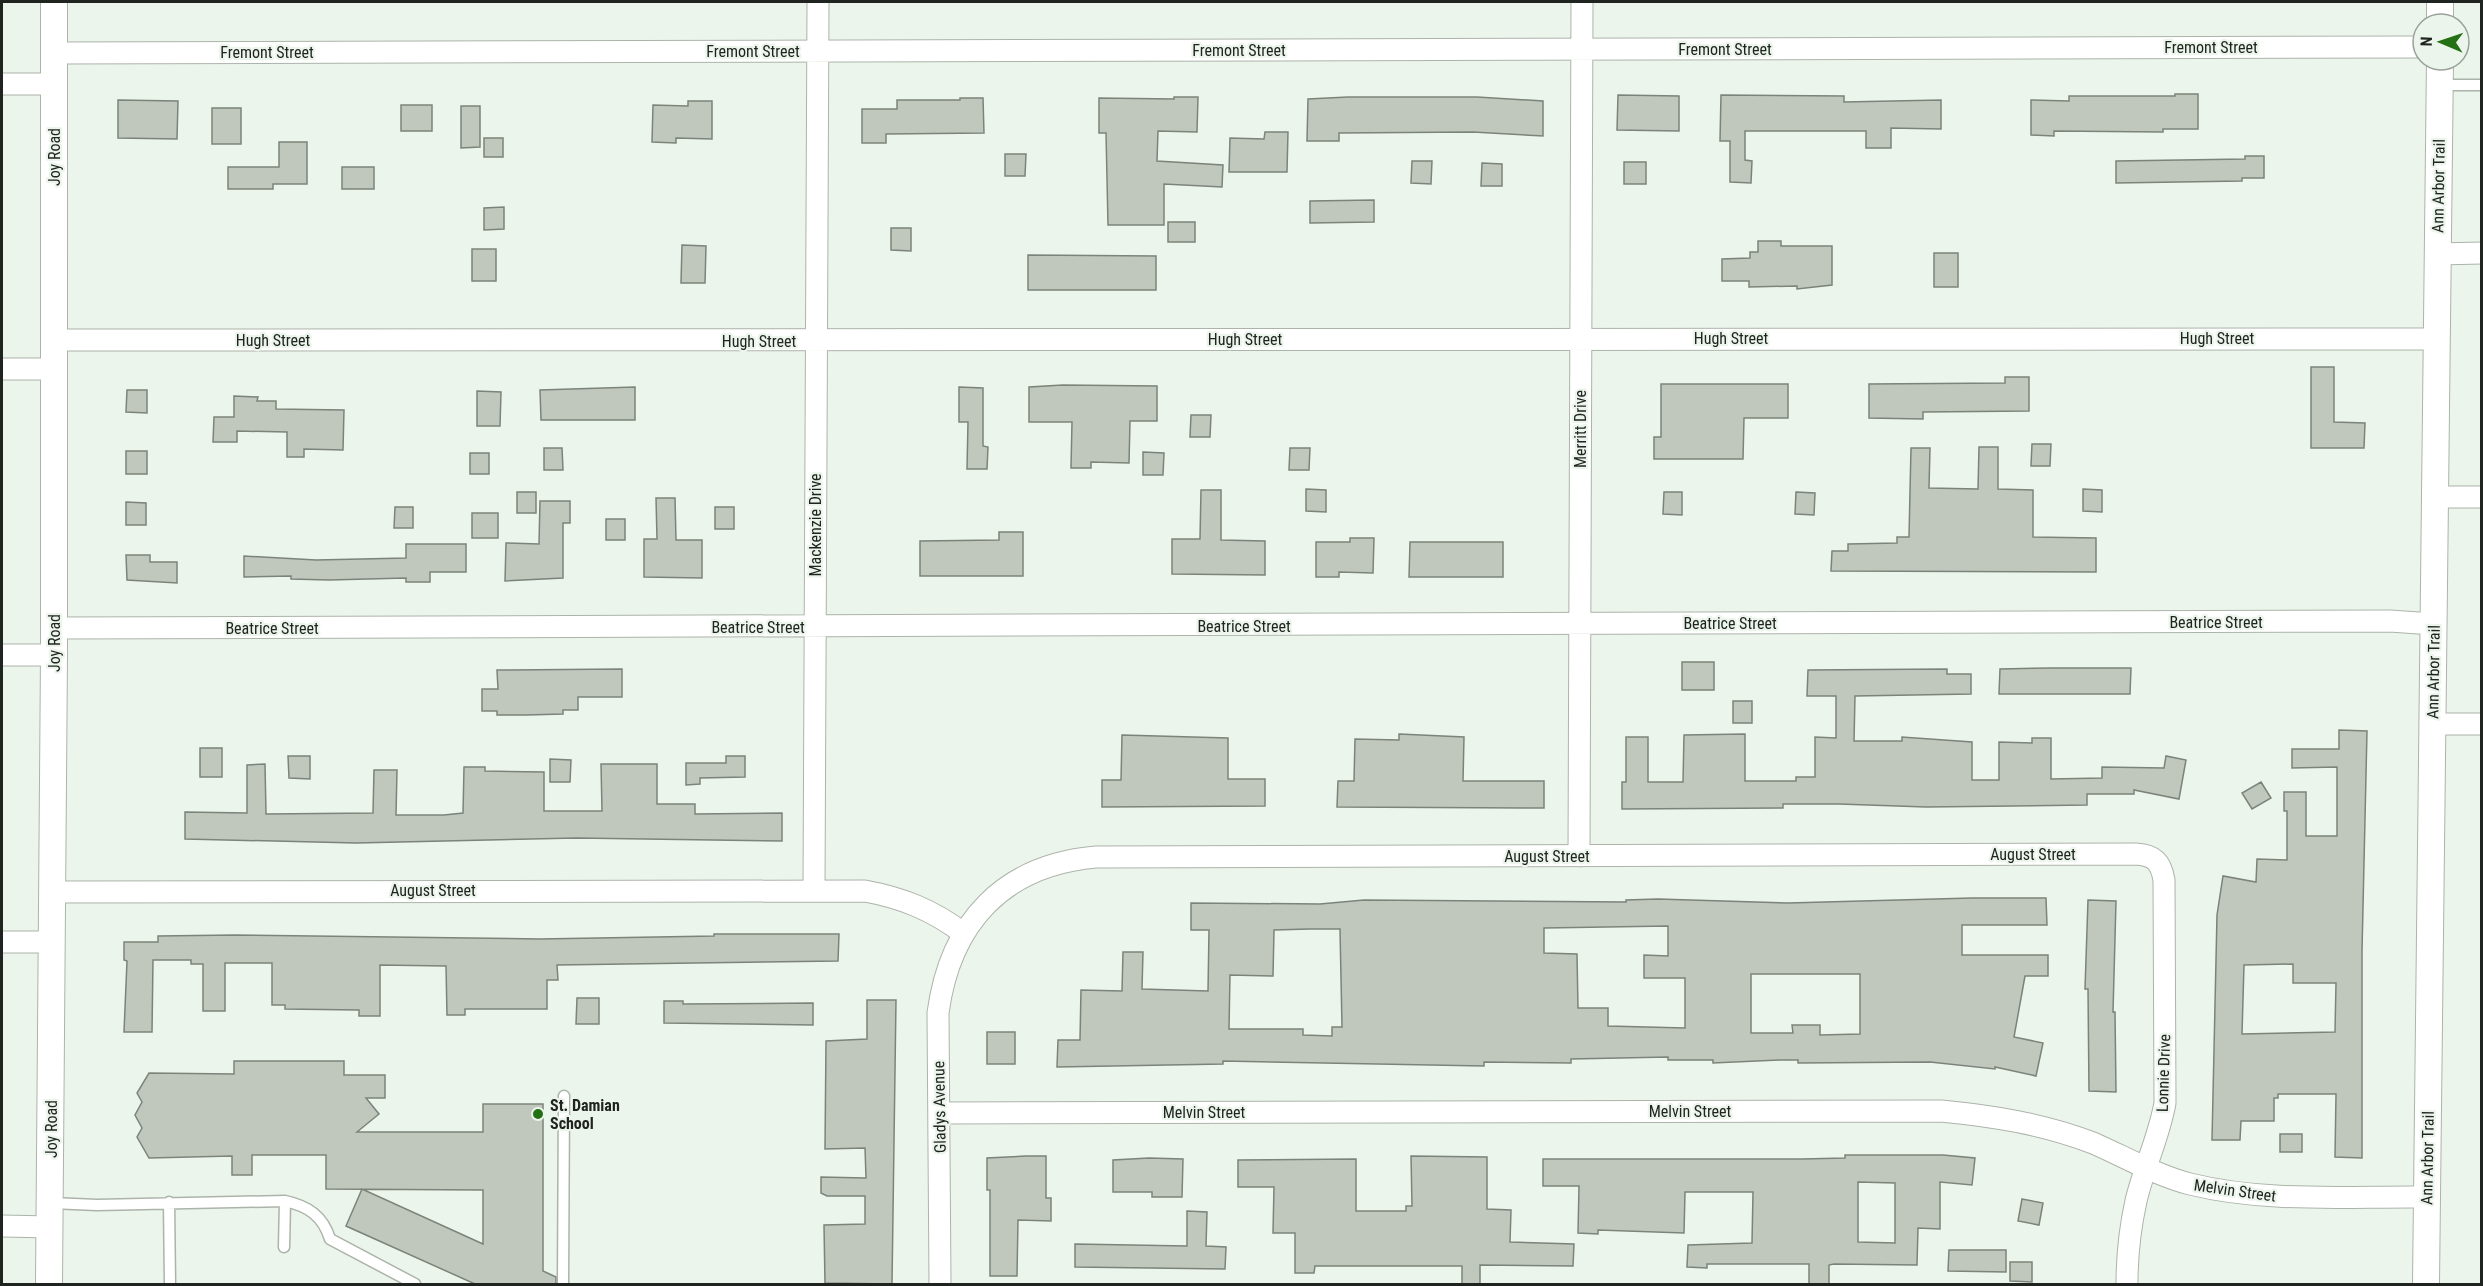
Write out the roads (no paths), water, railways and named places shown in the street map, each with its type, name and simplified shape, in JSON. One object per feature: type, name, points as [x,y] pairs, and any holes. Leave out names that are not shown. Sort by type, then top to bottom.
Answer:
[{"type":"street","name":"Joy Road","points":[[49,1284],[54,655],[54,2]]},
{"type":"street","name":"Mackenzie Drive","points":[[814,890],[818,2]]},
{"type":"street","name":"Merritt Drive","points":[[1579,856],[1582,2]]},
{"type":"street","name":"Fremont Street","points":[[54,53],[2411,47]]},
{"type":"street","name":"Ann Arbor Trail","points":[[2426,1284],[2440,72]]},
{"type":"street","points":[[2,84],[55,84]]},
{"type":"street","points":[[2437,254],[2481,253]]},
{"type":"street","name":"Hugh Street","points":[[54,340],[2436,339]]},
{"type":"street","points":[[2,369],[54,369]]},
{"type":"street","points":[[2434,498],[2481,497]]},
{"type":"street","name":"Beatrice Street","points":[[54,628],[2390,621],[2433,624]]},
{"type":"street","points":[[2,655],[54,655]]},
{"type":"street","points":[[2432,724],[2481,724]]},
{"type":"street","name":"August Street","points":[[963,933],[984,905],[1014,882],[1048,866],[1079,859],[2136,854],[2148,855],[2156,860]]},
{"type":"street","name":"Lonnie Drive","points":[[2127,1284],[2129,1245],[2136,1200],[2161,1128],[2165,1102],[2164,880],[2156,860]]},
{"type":"street","points":[[814,890],[865,891],[896,897],[938,914],[963,933]]},
{"type":"street","name":"August Street","points":[[52,892],[814,890]]},
{"type":"street","name":"Gladys Avenue","points":[[940,1284],[938,1013],[945,973],[963,933]]},
{"type":"street","points":[[2,942],[52,942]]},
{"type":"street","name":"Melvin Street","points":[[940,1113],[1941,1111],[1992,1116],[2042,1126],[2091,1143],[2187,1183],[2240,1194],[2276,1197],[2427,1197]]},
{"type":"street","points":[[2,1226],[51,1215]]},
{"type":"lane","points":[[2440,72],[2481,84]]},
{"type":"lane","points":[[563,1284],[564,1096]]},
{"type":"lane","points":[[51,1215],[97,1205],[285,1201],[305,1206],[325,1224],[330,1239],[415,1284]]},
{"type":"lane","points":[[284,1247],[285,1201]]},
{"type":"lane","points":[[169,1202],[170,1284]]},
{"type":"place","name":"St. Damian School","points":[[538,1114]]}]
